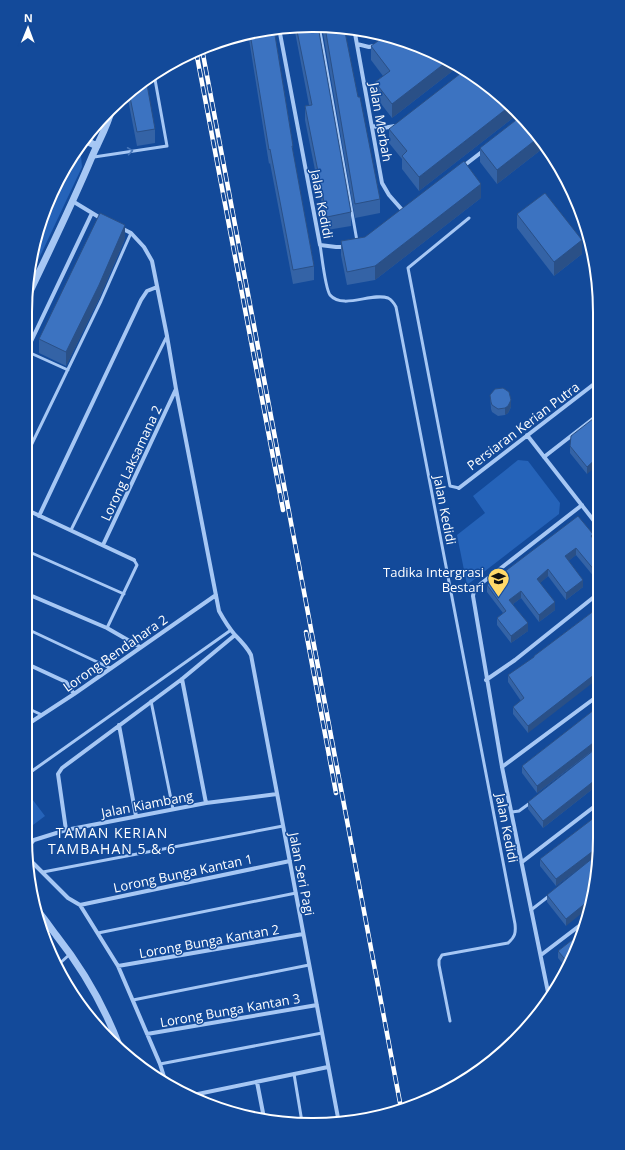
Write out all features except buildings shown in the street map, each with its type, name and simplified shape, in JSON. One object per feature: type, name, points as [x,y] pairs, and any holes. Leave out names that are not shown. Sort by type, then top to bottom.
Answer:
[{"type":"street","name":"Jalan Kedidi","points":[[280,34],[320,246]]},
{"type":"street","name":"Jalan Merbah","points":[[355,35],[382,182],[389,195],[404,212]]},
{"type":"street","points":[[357,44],[369,47],[381,44]]},
{"type":"street","points":[[34,285],[74,202],[109,119]]},
{"type":"street","points":[[372,126],[383,128],[397,126]]},
{"type":"street","points":[[90,143],[97,146]]},
{"type":"street","points":[[454,173],[485,149]]},
{"type":"street","points":[[74,202],[109,222]]},
{"type":"street","points":[[399,216],[411,208]]},
{"type":"street","points":[[32,338],[92,213]]},
{"type":"street","name":"Jalan Seri Pagi","points":[[115,225],[131,233],[144,246],[152,261],[219,611],[231,630],[246,646],[251,656],[338,1117]]},
{"type":"street","points":[[320,246],[336,247],[353,245],[364,241]]},
{"type":"street","points":[[39,516],[141,300],[147,291],[157,286]]},
{"type":"street","name":"Persiaran Kerian Putra","points":[[459,488],[593,385]]},
{"type":"street","name":"Lorong Laksamana 2","points":[[103,545],[176,389]]},
{"type":"street","points":[[544,457],[593,419]]},
{"type":"street","points":[[527,435],[593,519]]},
{"type":"street","points":[[548,990],[502,767],[486,680],[473,596],[474,590],[478,586],[582,505]]},
{"type":"street","points":[[32,512],[134,560]]},
{"type":"street","name":"Lorong Bendahara 2","points":[[32,721],[216,595]]},
{"type":"street","points":[[32,596],[108,628],[140,647]]},
{"type":"street","points":[[486,680],[515,660],[593,598]]},
{"type":"street","points":[[66,830],[58,774],[62,768],[182,679],[235,635]]},
{"type":"street","points":[[32,666],[66,682],[74,694]]},
{"type":"street","points":[[182,679],[206,802]]},
{"type":"street","points":[[502,767],[593,699]]},
{"type":"street","points":[[119,725],[136,816]]},
{"type":"street","name":"Jalan Kiambang","points":[[32,842],[34,840],[66,830],[206,802],[277,794]]},
{"type":"street","points":[[522,862],[593,808]]},
{"type":"street","name":"Lorong Bunga Kantan 1","points":[[80,905],[290,861]]},
{"type":"street","points":[[33,863],[68,898],[80,905],[98,933],[118,966],[163,1075]]},
{"type":"street","points":[[45,920],[71,954],[93,989],[116,1038]]},
{"type":"street","points":[[541,955],[578,927]]},
{"type":"street","name":"Lorong Bunga Kantan 2","points":[[118,966],[303,934]]},
{"type":"street","name":"Lorong Bunga Kantan 3","points":[[147,1034],[317,1005]]},
{"type":"street","points":[[198,1094],[328,1067]]},
{"type":"street","points":[[258,1082],[263,1114]]},
{"type":"lane","points":[[320,32],[353,245]]},
{"type":"lane","points":[[92,157],[167,146],[155,80]]},
{"type":"lane","points":[[459,488],[450,486],[408,268],[469,218]]},
{"type":"lane","points":[[32,444],[68,370],[131,233]]},
{"type":"lane","name":"Jalan Kedidi","points":[[320,246],[327,286],[330,294],[337,300],[347,301],[381,297],[388,298],[393,301],[396,307],[515,924],[516,931],[513,938],[508,943],[442,955],[439,960],[439,965],[450,1021]]},
{"type":"lane","points":[[71,530],[167,336]]},
{"type":"lane","points":[[32,354],[68,370]]},
{"type":"lane","points":[[32,553],[124,594]]},
{"type":"lane","points":[[108,628],[137,565],[134,560]]},
{"type":"lane","points":[[32,771],[231,630]]},
{"type":"lane","points":[[32,631],[110,668]]},
{"type":"lane","points":[[151,701],[173,809]]},
{"type":"lane","points":[[32,710],[42,715]]},
{"type":"lane","points":[[512,812],[517,812],[532,802]]},
{"type":"lane","points":[[43,872],[283,826]]},
{"type":"lane","points":[[98,933],[296,893]]},
{"type":"lane","points":[[531,910],[550,895]]},
{"type":"lane","points":[[61,962],[71,954]]},
{"type":"lane","points":[[132,1000],[309,965]]},
{"type":"lane","points":[[160,1064],[322,1033]]},
{"type":"lane","points":[[294,1074],[301,1117]]},
{"type":"shaded area","points":[[81,155],[82,167],[36,265],[53,205]]},
{"type":"shaded area","points":[[518,460],[528,461],[560,503],[559,514],[467,585],[457,535],[485,513],[473,496]]},
{"type":"shaded area","points":[[32,799],[45,816],[32,826]]},
{"type":"railway","points":[[203,54],[400,1104]]},
{"type":"railway","points":[[197,57],[283,510]]},
{"type":"railway","points":[[306,632],[336,793]]},
{"type":"place","name":"Tadika Intergrasi Bestari","points":[[499,598]]},
{"type":"district","name":"TAMAN KERIAN TAMBAHAN 5 & 6","points":[[112,842]]}]
